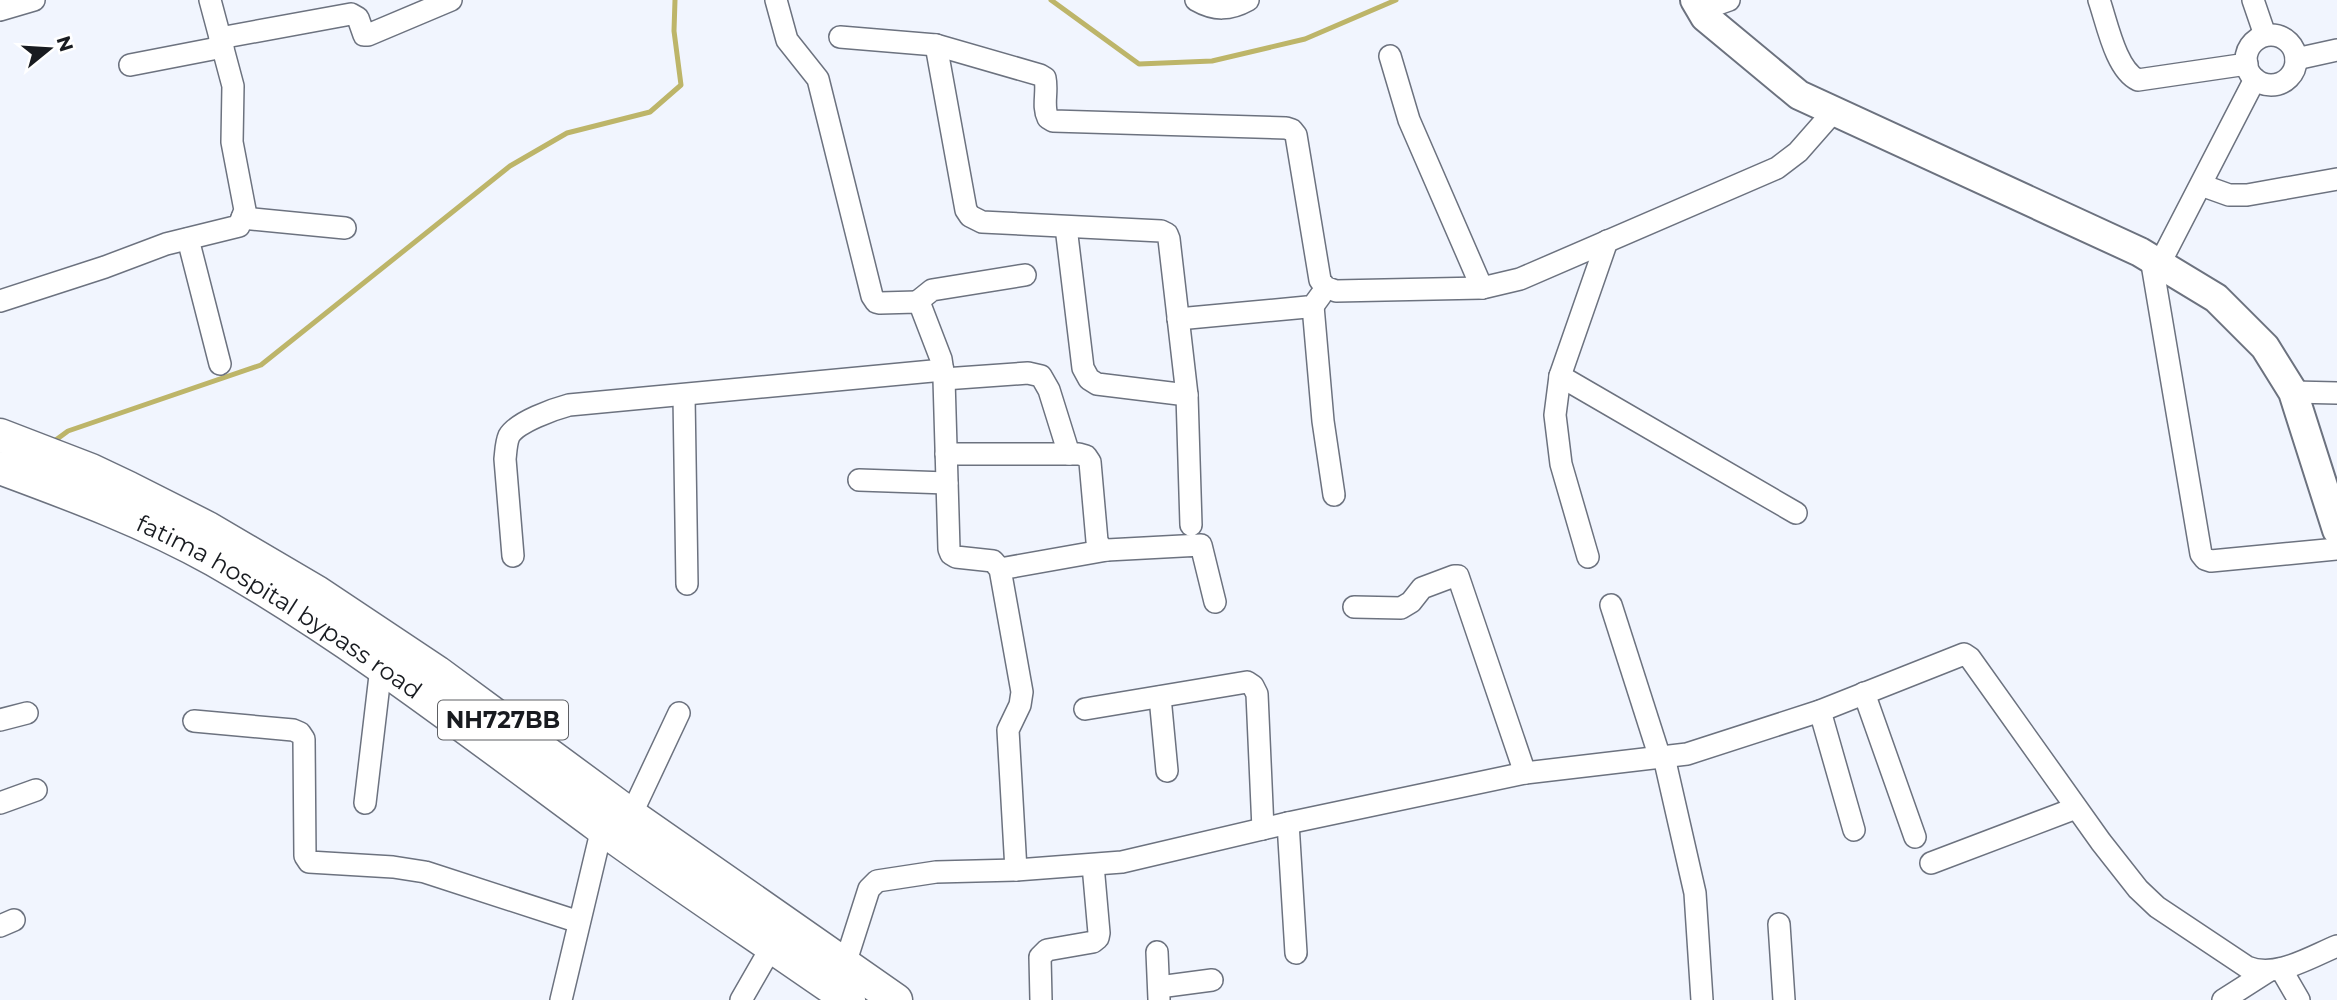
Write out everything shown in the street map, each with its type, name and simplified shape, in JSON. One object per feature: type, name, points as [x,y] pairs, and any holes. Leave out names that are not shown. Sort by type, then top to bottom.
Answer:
[{"type":"highway","name":"NH727BB","points":[[0,435],[88,484]]},
{"type":"highway","name":"fatima hospital bypass road","points":[[0,468],[88,484],[208,528],[328,599],[438,672],[631,815],[896,1000]]},
{"type":"highway","name":"fatima hospital bypass road","points":[[88,484],[163,534],[213,560],[381,667],[602,828],[849,1000]]},
{"type":"main road","points":[[1698,5],[1704,17],[1799,95],[2155,261],[2216,298],[2265,347],[2294,392],[2337,530]]},
{"type":"street","points":[[0,10],[34,0]]},
{"type":"street","points":[[0,301],[166,244],[239,226],[245,210],[232,142],[233,86],[210,0]]},
{"type":"street","points":[[130,65],[351,14],[358,19],[361,32],[368,35],[451,0]]},
{"type":"street","points":[[776,0],[787,40],[818,79],[872,296],[876,302],[917,302],[932,290],[1025,275]]},
{"type":"street","points":[[1196,0],[1214,8],[1225,9],[1248,0]]},
{"type":"street","points":[[1698,5],[1729,0]]},
{"type":"street","points":[[2099,0],[2122,67],[2138,80],[2251,71],[2270,85],[2286,80],[2295,67],[2296,59],[2289,43],[2274,35],[2265,35],[2252,43],[2248,50],[2251,71],[2201,185],[2155,261],[2201,554],[2211,561],[2337,549]]},
{"type":"street","points":[[2253,0],[2265,35]]},
{"type":"street","points":[[841,37],[936,45],[1040,75],[1045,78],[1046,85],[1045,112],[1053,121],[1292,130],[1296,135],[1320,280],[1325,287],[1336,291],[1482,288],[1520,279],[1777,168],[1798,152],[1835,111]]},
{"type":"street","points":[[936,45],[966,211],[970,216],[982,222],[1161,231],[1167,234],[1170,240],[1186,396],[1191,525]]},
{"type":"street","points":[[2296,59],[2337,50]]},
{"type":"street","points":[[1390,56],[1409,120],[1482,288]]},
{"type":"street","points":[[2201,185],[2229,195],[2247,195],[2337,179]]},
{"type":"street","points":[[242,218],[345,228]]},
{"type":"street","points":[[1066,227],[1083,368],[1089,379],[1097,384],[1186,396]]},
{"type":"street","points":[[188,239],[220,364]]},
{"type":"street","points":[[1588,557],[1561,464],[1555,415],[1560,376],[1607,241]]},
{"type":"street","points":[[1325,287],[1313,306],[1323,421],[1334,495]]},
{"type":"street","points":[[917,302],[944,375],[948,549],[956,557],[993,561],[1000,569],[1022,692],[1020,705],[1008,730],[1016,870]]},
{"type":"street","points":[[1178,319],[1313,306]]},
{"type":"street","points":[[513,556],[506,445],[514,429],[569,405],[944,375],[1028,373],[1041,376],[1049,390],[1069,454]]},
{"type":"street","points":[[1560,376],[1796,513]]},
{"type":"street","points":[[2294,392],[2337,393]]},
{"type":"street","points":[[684,396],[687,584]]},
{"type":"street","points":[[946,454],[1086,456],[1090,462],[1097,541],[1101,548],[1107,550]]},
{"type":"street","points":[[859,480],[947,483]]},
{"type":"street","points":[[1000,569],[1107,550],[1201,545],[1215,602]]},
{"type":"street","points":[[1354,607],[1401,608],[1407,606],[1422,588],[1458,576],[1525,774]]},
{"type":"street","points":[[1611,606],[1662,758],[1695,893],[1702,1000]]},
{"type":"street","points":[[845,964],[872,884],[936,873],[1093,865],[1136,860],[1288,823],[1525,774],[1698,752],[1819,711],[1964,654],[1970,657],[2076,808],[2148,900],[2247,967],[2274,970],[2299,1000]]},
{"type":"street","points":[[365,803],[381,667]]},
{"type":"street","points":[[1085,709],[1247,682],[1254,686],[1257,694],[1263,829]]},
{"type":"street","points":[[1864,693],[1915,837]]},
{"type":"street","points":[[1160,697],[1167,771]]},
{"type":"street","points":[[1819,711],[1854,830]]},
{"type":"street","points":[[0,720],[27,712]]},
{"type":"street","points":[[631,815],[678,713]]},
{"type":"street","points":[[194,720],[293,730],[300,733],[304,739],[304,856],[309,862],[393,867],[425,872],[579,922]]},
{"type":"street","points":[[0,803],[36,790]]},
{"type":"street","points":[[1931,863],[2076,808]]},
{"type":"street","points":[[1288,823],[1296,953]]},
{"type":"street","points":[[561,1000],[602,828]]},
{"type":"street","points":[[1041,1000],[1040,957],[1043,952],[1093,942],[1100,933],[1093,865]]},
{"type":"street","points":[[1779,924],[1784,1000]]},
{"type":"street","points":[[741,1000],[772,946]]},
{"type":"street","points":[[2223,1000],[2274,970],[2337,946]]},
{"type":"street","points":[[1157,952],[1159,993],[1212,980]]},
{"type":"waterway","points":[[53,442],[68,431],[261,365],[510,166],[567,133],[650,112],[681,85],[674,31],[675,0]]},
{"type":"waterway","points":[[1051,0],[1139,64],[1212,61],[1305,39],[1396,0]]}]
